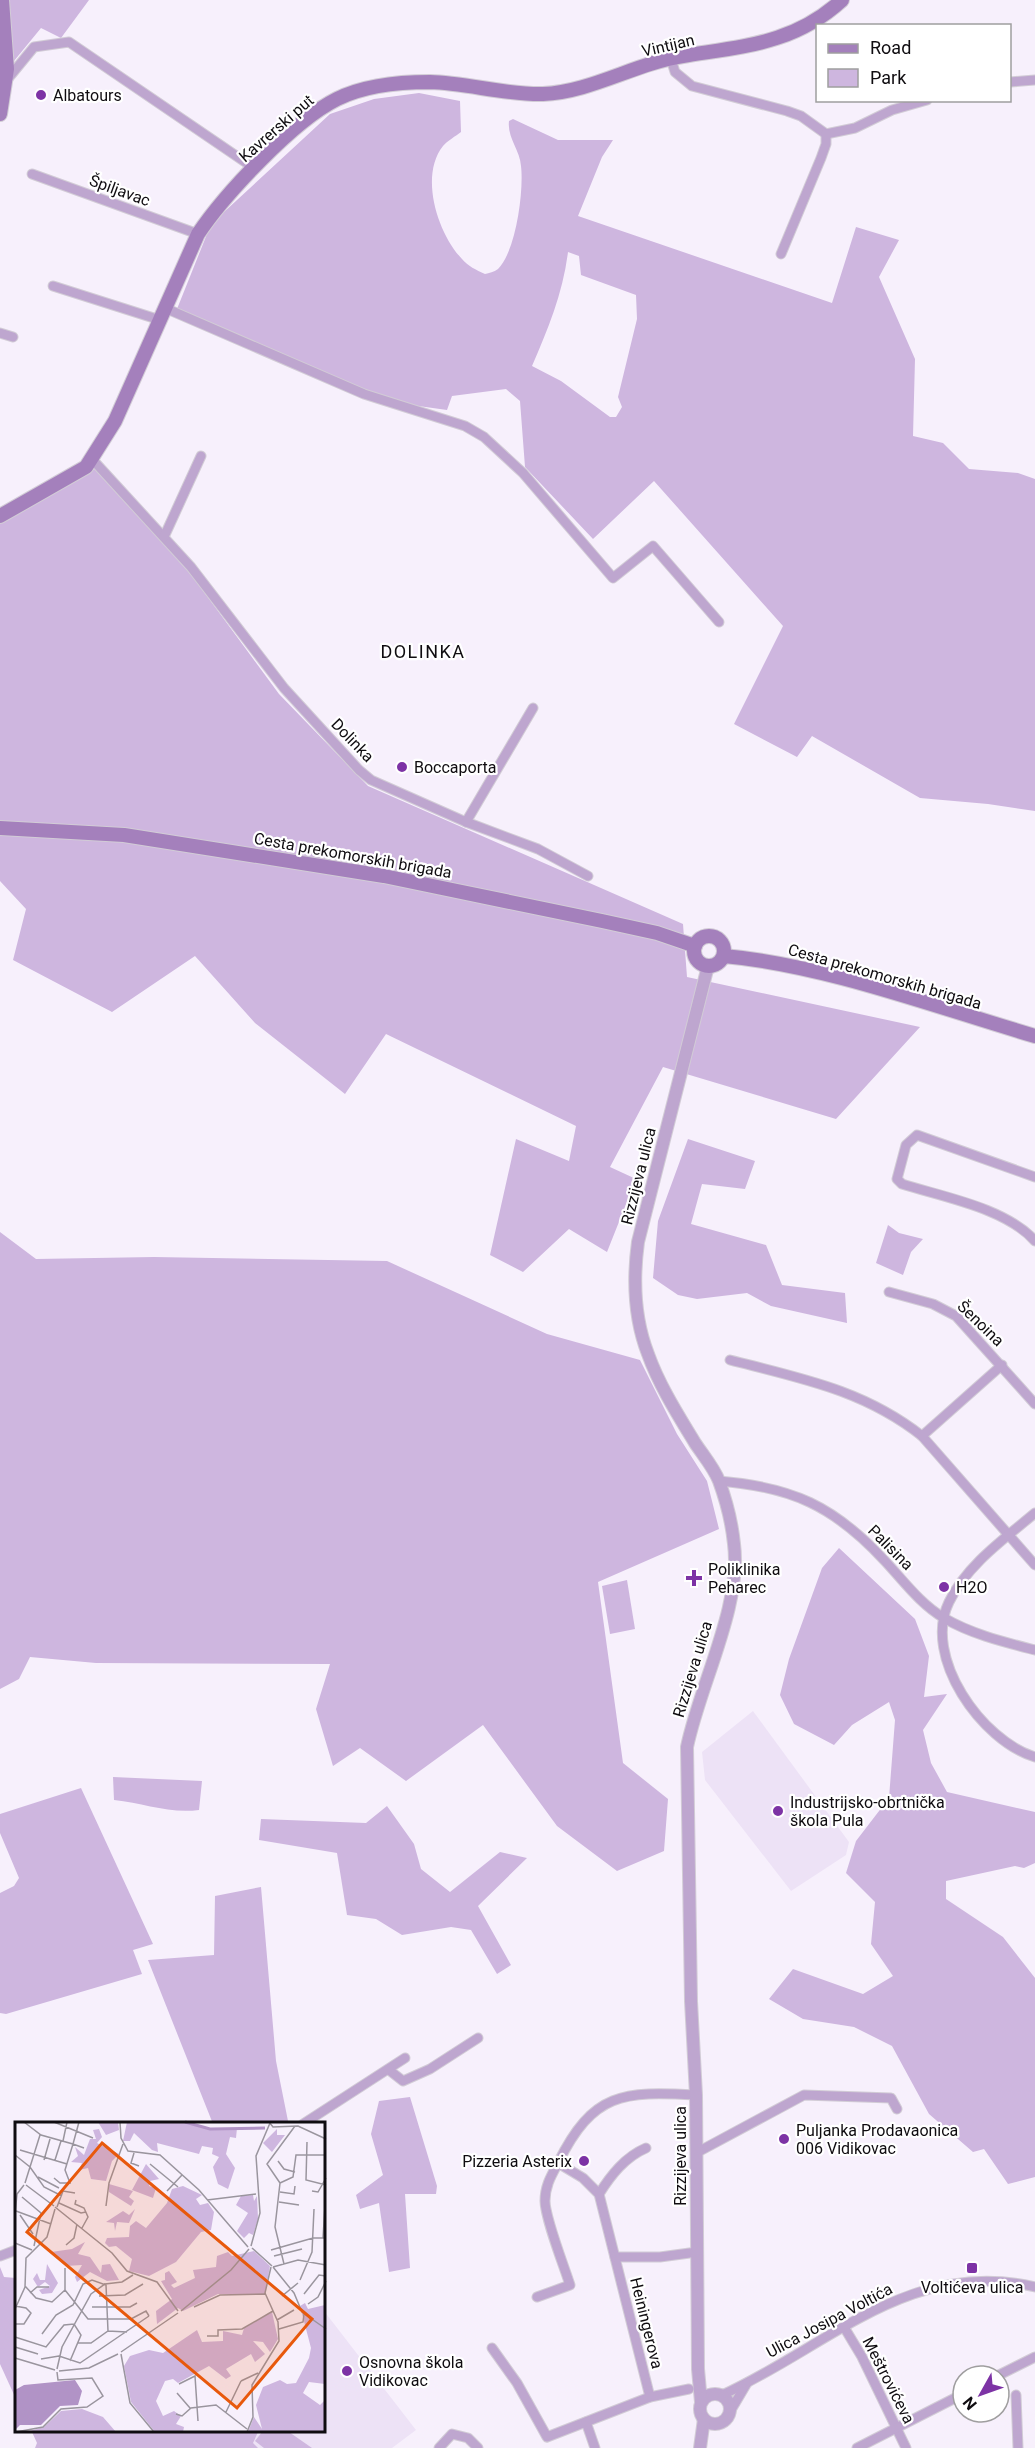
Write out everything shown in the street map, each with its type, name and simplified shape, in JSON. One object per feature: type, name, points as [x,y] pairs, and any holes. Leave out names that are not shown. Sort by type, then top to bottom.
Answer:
[{"type":"main road","points":[[0,114],[5,82],[6,52],[2,0]]},
{"type":"main road","name":"Vintijan","points":[[493,88],[542,94],[564,91],[671,59],[741,48],[792,34],[819,20],[842,0]]},
{"type":"main road","name":"Kavrerski put","points":[[0,516],[75,476],[92,459],[115,421],[198,234],[209,217],[254,168],[318,111],[337,99],[366,89],[398,83],[431,82],[493,88]]},
{"type":"main road","name":"Cesta prekomorskih brigada","points":[[0,828],[124,835],[384,876],[657,933],[694,946]]},
{"type":"main road","points":[[714,936],[723,944],[724,956],[716,965],[708,966],[695,958],[694,946],[702,937],[714,936]]},
{"type":"main road","name":"Cesta prekomorskih brigada","points":[[724,956],[758,959],[820,973],[1035,1036]]},
{"type":"street","points":[[5,82],[34,47],[69,42],[254,168]]},
{"type":"street","points":[[671,59],[675,72],[692,86],[801,116],[826,134],[855,128],[892,110],[920,102]]},
{"type":"street","points":[[1011,82],[1035,80]]},
{"type":"street","points":[[781,254],[821,158],[826,134]]},
{"type":"street","name":"Špiljavac","points":[[32,174],[198,234]]},
{"type":"street","points":[[53,286],[163,314],[364,394],[465,426],[484,437],[523,473],[613,578],[653,546],[719,622]]},
{"type":"street","points":[[0,333],[13,337]]},
{"type":"street","points":[[164,537],[201,456]]},
{"type":"street","name":"Dolinka","points":[[92,459],[164,537],[212,593],[284,688],[359,770],[371,780],[466,822],[538,849],[588,876]]},
{"type":"street","points":[[466,822],[533,708]]},
{"type":"street","name":"Rizzijeva ulica","points":[[701,2402],[687,1747],[694,1715],[730,1602],[735,1573],[734,1544],[719,1481],[681,1419],[648,1356],[639,1328],[634,1271],[638,1242],[708,966]]},
{"type":"street","points":[[1035,1177],[917,1135],[911,1138],[906,1145],[897,1179],[902,1184],[995,1214],[1021,1227],[1035,1241]]},
{"type":"street","name":"Šenoina","points":[[889,1292],[945,1308],[977,1337],[1035,1404]]},
{"type":"street","points":[[730,1360],[838,1388],[903,1420],[922,1436],[1035,1565]]},
{"type":"street","points":[[922,1436],[1002,1365]]},
{"type":"street","name":"Palisina","points":[[719,1481],[777,1489],[823,1509],[850,1528],[926,1605],[944,1618],[975,1632],[1035,1650]]},
{"type":"street","points":[[1035,1513],[974,1568],[949,1603],[944,1618],[948,1664],[966,1701],[993,1733],[1024,1753],[1035,1756]]},
{"type":"street","points":[[389,2070],[403,2081],[430,2069],[478,2038]]},
{"type":"street","points":[[306,2122],[349,2092],[389,2070],[405,2058]]},
{"type":"street","points":[[537,2297],[570,2285],[545,2203],[548,2180],[582,2123],[594,2110],[611,2100],[644,2092],[696,2095]]},
{"type":"street","points":[[696,2153],[804,2095],[891,2098],[897,2109]]},
{"type":"street","points":[[558,2163],[583,2178],[599,2194],[611,2175],[636,2152],[646,2148]]},
{"type":"street","name":"Heiningerova","points":[[599,2194],[650,2397]]},
{"type":"street","points":[[0,2256],[15,2250]]},
{"type":"street","name":"Heiningerova","points":[[615,2257],[660,2257],[697,2253]]},
{"type":"street","name":"Ulica Josipa Voltića","points":[[718,2394],[747,2383],[844,2326],[895,2300],[957,2282],[996,2280],[1035,2287]]},
{"type":"street","name":"Meštrovićeva","points":[[844,2326],[898,2428],[906,2448]]},
{"type":"street","points":[[492,2348],[517,2384],[547,2437],[650,2397],[688,2389]]},
{"type":"street","points":[[1011,2369],[1035,2357]]},
{"type":"street","points":[[700,2377],[729,2401],[731,2410],[724,2421],[716,2424],[704,2419]]},
{"type":"street","name":"Ulica Josipa Voltića","points":[[731,2410],[747,2383]]},
{"type":"street","points":[[700,2448],[704,2419],[700,2411],[701,2402],[707,2396],[718,2394]]},
{"type":"street","points":[[1016,2395],[1019,2416],[1018,2448]]},
{"type":"street","points":[[857,2448],[951,2400]]},
{"type":"street","points":[[586,2422],[595,2448]]},
{"type":"street","points":[[705,2448],[716,2424]]},
{"type":"street","points":[[439,2448],[452,2434],[468,2438],[478,2448]]},
{"type":"shaded area","name":"Industrijsko-obrtnička škola Pula","points":[[753,1711],[849,1842],[846,1855],[791,1891],[705,1780],[702,1752]]},
{"type":"shaded area","name":"Osnovna škola Vidikovac","points":[[326,2314],[416,2430],[392,2448],[236,2448],[240,2433],[326,2433]]},
{"type":"green space","points":[[0,0],[89,0],[61,38],[41,28],[0,78]]},
{"type":"green space","points":[[419,93],[460,101],[461,132],[443,146],[436,158],[432,173],[434,204],[453,248],[467,264],[485,274],[498,269],[510,249],[520,205],[522,177],[520,160],[509,127],[509,121],[513,119],[558,140],[613,140],[602,157],[578,216],[832,303],[856,227],[899,240],[879,277],[915,359],[913,436],[943,443],[969,469],[1018,473],[1035,479],[1035,811],[920,798],[812,736],[797,757],[734,724],[783,626],[654,481],[593,539],[525,467],[520,401],[506,389],[452,396],[447,410],[397,403],[177,309],[211,224],[330,114],[374,99]],"holes":[[[568,252],[579,256],[581,275],[636,295],[637,319],[618,397],[622,407],[616,417],[610,417],[561,381],[532,366],[559,296]]]},
{"type":"green space","points":[[96,468],[193,577],[279,694],[368,786],[683,924],[687,977],[920,1027],[836,1119],[663,1067],[610,1167],[636,1179],[607,1252],[569,1229],[523,1272],[490,1255],[516,1139],[569,1161],[576,1126],[386,1034],[345,1094],[255,1023],[195,956],[112,1012],[13,960],[26,909],[0,881],[0,522]]},
{"type":"green space","points":[[688,1139],[755,1161],[745,1189],[702,1184],[691,1224],[766,1245],[782,1285],[845,1293],[847,1323],[771,1306],[747,1293],[697,1299],[678,1295],[653,1278],[658,1221]]},
{"type":"green space","points":[[888,1225],[899,1233],[923,1239],[911,1252],[903,1275],[876,1263]]},
{"type":"green space","points":[[0,1232],[36,1259],[154,1257],[387,1261],[547,1334],[640,1360],[677,1434],[707,1481],[719,1529],[598,1582],[623,1763],[668,1799],[664,1851],[617,1871],[557,1826],[483,1725],[406,1781],[360,1748],[333,1766],[316,1709],[330,1664],[96,1663],[30,1657],[19,1679],[0,1689]]},
{"type":"green space","points":[[839,1548],[915,1619],[929,1656],[924,1697],[947,1694],[923,1730],[931,1763],[947,1792],[1035,1812],[1035,1863],[1024,1868],[1015,1866],[946,1881],[946,1899],[1003,1937],[1035,1978],[1035,2177],[1008,2184],[984,2149],[973,2152],[929,2114],[892,2046],[854,2027],[803,2019],[769,1999],[793,1969],[863,1994],[893,1976],[871,1944],[875,1902],[846,1873],[856,1841],[889,1798],[895,1720],[889,1702],[852,1725],[834,1745],[794,1724],[780,1695],[789,1659],[822,1568]]},
{"type":"green space","points":[[627,1580],[635,1629],[610,1634],[602,1586]]},
{"type":"green space","points":[[113,1777],[202,1781],[199,1810],[167,1809],[114,1800]]},
{"type":"green space","points":[[81,1788],[153,1944],[133,1950],[142,1974],[6,2014],[0,2013],[0,1893],[14,1886],[19,1878],[0,1833],[0,1814]]},
{"type":"green space","points":[[387,1806],[414,1844],[421,1869],[450,1892],[500,1852],[527,1858],[478,1906],[511,1965],[497,1974],[471,1930],[451,1927],[402,1935],[376,1919],[347,1915],[337,1853],[259,1840],[261,1819],[366,1823]]},
{"type":"green space","points":[[261,1887],[276,2061],[287,2122],[212,2122],[148,1960],[214,1955],[215,1896]]},
{"type":"green space","points":[[410,2097],[437,2186],[436,2194],[405,2194],[410,2268],[389,2272],[379,2203],[360,2209],[356,2195],[383,2175],[371,2134],[379,2101]]},
{"type":"green space","points":[[0,2267],[4,2277],[15,2278],[15,2397],[0,2364]]},
{"type":"green space","points":[[32,2433],[258,2433],[253,2443],[258,2448],[35,2448],[37,2443]]},
{"type":"green space","points":[[261,2433],[290,2433],[312,2448],[264,2448],[255,2441]]},
{"type":"place","name":"Albatours","points":[[41,95]]},
{"type":"place","name":"Boccaporta","points":[[402,767]]},
{"type":"place","name":"Poliklinika Peharec","points":[[694,1578]]},
{"type":"place","name":"H2O","points":[[944,1587]]},
{"type":"place","name":"Industrijsko-obrtnička škola Pula","points":[[778,1811]]},
{"type":"place","name":"Puljanka Prodavaonica 006 Vidikovac","points":[[784,2139]]},
{"type":"place","name":"Pizzeria Asterix","points":[[584,2161]]},
{"type":"place","name":"Voltićeva ulica","points":[[972,2268]]},
{"type":"place","name":"Osnovna škola Vidikovac","points":[[347,2371]]},
{"type":"district","name":"DOLINKA","points":[[423,652]]}]
